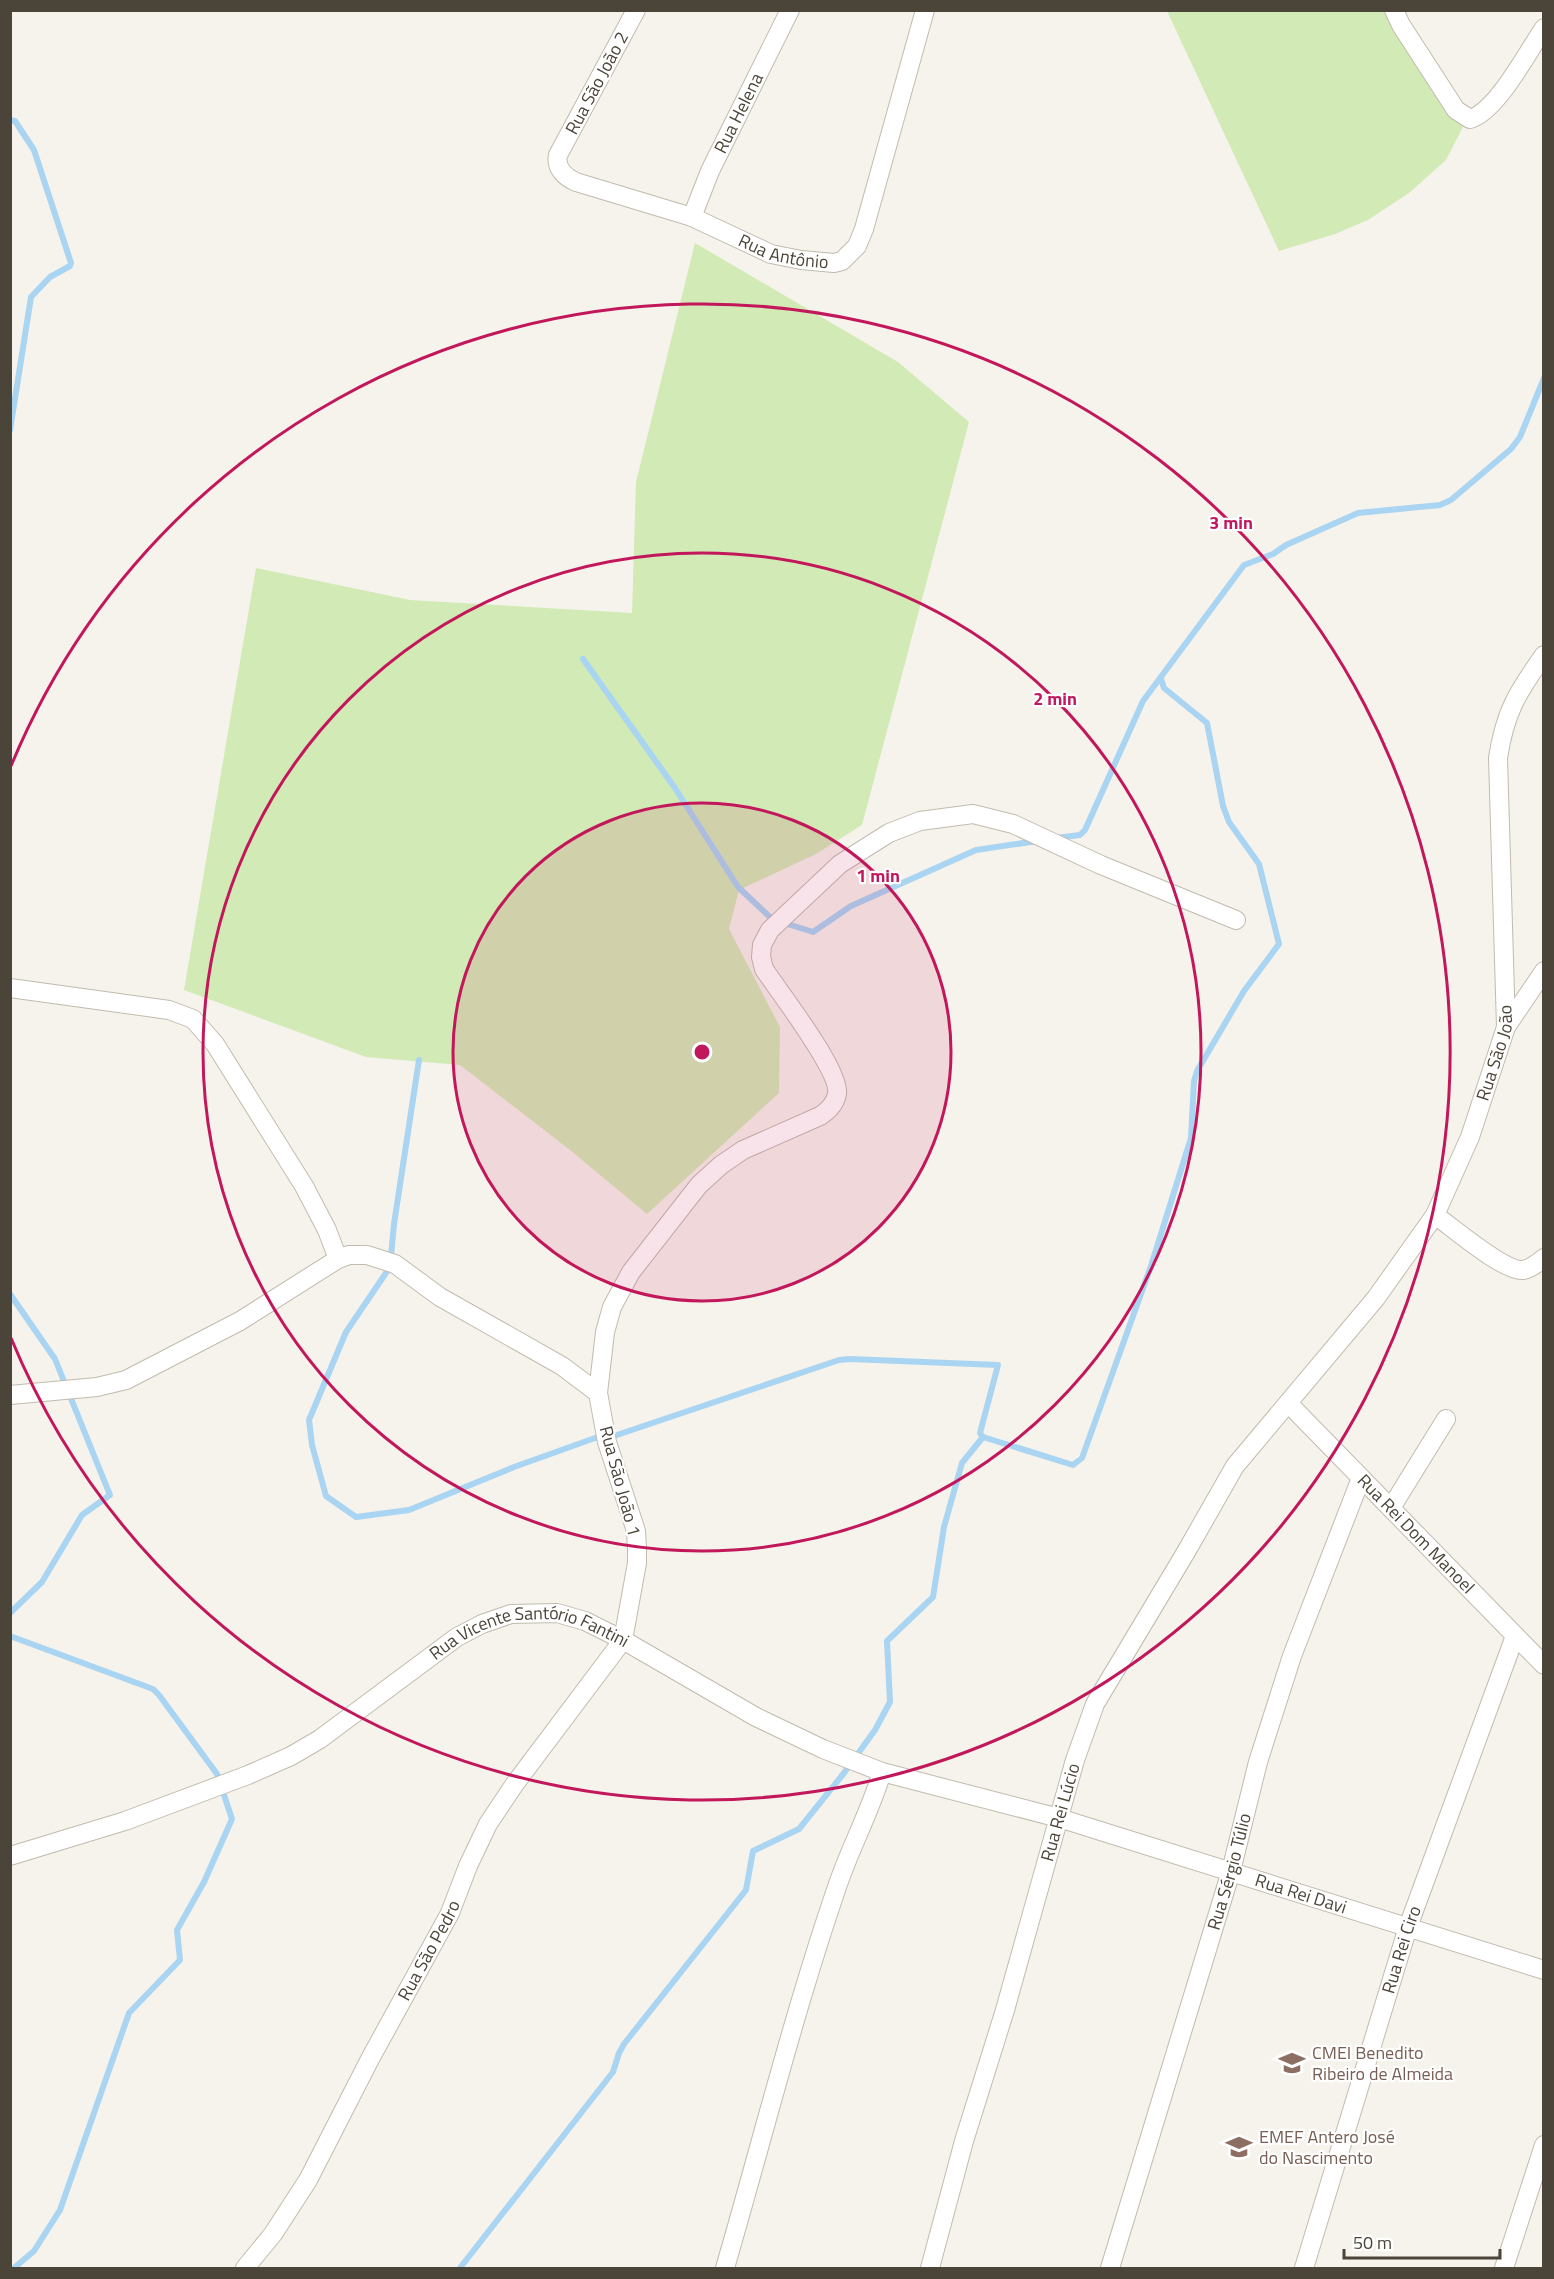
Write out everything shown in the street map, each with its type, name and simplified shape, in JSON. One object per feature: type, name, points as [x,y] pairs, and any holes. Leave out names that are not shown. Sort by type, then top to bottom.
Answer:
[{"type":"street","name":"Rua São João 2","points":[[558,155],[636,10]]},
{"type":"street","name":"Rua Helena","points":[[692,217],[710,171],[790,10]]},
{"type":"street","name":"Rua Antônio","points":[[558,155],[560,170],[570,180],[692,217],[771,254],[801,260],[834,263],[842,261],[851,253],[864,229],[925,10]]},
{"type":"street","points":[[1394,10],[1401,25],[1456,110],[1470,119],[1477,117],[1494,102],[1544,28]]},
{"type":"street","name":"Rua São João","points":[[1288,1402],[1376,1298],[1435,1215],[1470,1137],[1506,1027],[1498,758],[1501,739],[1512,704],[1517,693],[1544,655]]},
{"type":"street","name":"Rua São João 1","points":[[623,1640],[637,1563],[636,1531],[607,1442],[598,1393],[605,1332],[612,1308],[631,1272],[699,1185],[721,1165],[743,1150],[820,1116],[834,1103],[837,1086],[831,1071],[764,969],[761,957],[762,945],[770,930],[840,864],[889,833],[920,821],[973,814],[1013,824],[1101,865],[1236,920]]},
{"type":"street","points":[[1506,1027],[1544,971]]},
{"type":"street","points":[[10,988],[169,1010],[193,1019],[215,1044],[304,1186],[327,1230],[338,1259]]},
{"type":"street","points":[[1435,1215],[1501,1263],[1514,1269],[1524,1270],[1544,1258]]},
{"type":"street","points":[[10,1395],[97,1387],[126,1380],[240,1321],[338,1259],[349,1255],[367,1255],[395,1264],[440,1298],[562,1366],[598,1393]]},
{"type":"street","name":"Rua Rei Dom Manoel","points":[[1288,1402],[1544,1665]]},
{"type":"street","name":"Rua Rei Lúcio","points":[[930,2268],[964,2141],[1005,2010],[1075,1760],[1095,1704],[1235,1466],[1288,1402]]},
{"type":"street","points":[[1391,1508],[1446,1419]]},
{"type":"street","name":"Rua Sérgio Túlio","points":[[1110,2268],[1231,1871],[1258,1762],[1292,1656],[1361,1478]]},
{"type":"street","name":"Rua Vicente Santório Fantini","points":[[10,1856],[125,1821],[248,1775],[291,1756],[320,1739],[457,1637],[482,1624],[511,1614],[557,1613],[585,1622],[623,1640],[756,1717],[824,1749],[882,1772],[1059,1818]]},
{"type":"street","name":"Rua Rei Ciro","points":[[1304,2268],[1408,1927],[1515,1636]]},
{"type":"street","name":"Rua São Pedro","points":[[245,2268],[273,2234],[308,2180],[381,2039],[450,1914],[468,1866],[488,1824],[514,1785],[623,1640]]},
{"type":"street","points":[[725,2268],[826,1920],[882,1772]]},
{"type":"street","name":"Rua Rei Davi","points":[[1059,1818],[1544,1970]]},
{"type":"street","points":[[1504,2268],[1544,2145]]},
{"type":"green space","points":[[1167,11],[1393,11],[1417,56],[1471,111],[1446,160],[1409,193],[1368,220],[1335,234],[1279,251]]},
{"type":"green space","points":[[695,243],[898,362],[969,422],[862,825],[816,854],[739,890],[729,929],[780,1027],[779,1093],[647,1214],[570,1150],[460,1065],[366,1057],[184,990],[256,568],[410,600],[632,613],[636,482]]},
{"type":"waterway","points":[[10,120],[15,121],[34,150],[71,263],[70,266],[50,277],[31,297],[10,430]]},
{"type":"waterway","points":[[1056,838],[1080,835],[1085,830],[1143,701],[1244,565],[1273,554],[1286,545],[1358,513],[1440,505],[1451,500],[1511,449],[1520,437],[1544,378]]},
{"type":"waterway","points":[[583,659],[675,788],[738,887],[772,919],[813,932],[851,906],[976,850],[1037,841]]},
{"type":"waterway","points":[[419,1060],[394,1224],[390,1267],[346,1332],[309,1420],[312,1445],[326,1496],[356,1517],[409,1510],[514,1467],[595,1438],[611,1437],[839,1360],[850,1359],[998,1365],[980,1433],[983,1437],[1073,1465],[1082,1458],[1151,1266],[1191,1138],[1194,1081],[1197,1071],[1244,991],[1279,944],[1259,864],[1229,822],[1223,806],[1207,723],[1164,688],[1161,679]]},
{"type":"waterway","points":[[10,1294],[55,1359],[110,1495],[82,1515],[42,1582],[10,1613]]},
{"type":"waterway","points":[[460,2268],[613,2072],[624,2044],[746,1890],[753,1851],[799,1829],[875,1730],[890,1702],[887,1641],[933,1597],[944,1527],[962,1463],[983,1437]]},
{"type":"waterway","points":[[10,1636],[153,1689],[217,1774],[232,1819],[204,1882],[177,1930],[180,1960],[129,2013],[60,2210],[34,2251],[14,2268]]},
{"type":"place","name":"CMEI Benedito Ribeiro de Almeida","points":[[1292,2063]]},
{"type":"place","name":"EMEF Antero José do Nascimento","points":[[1239,2147]]}]
